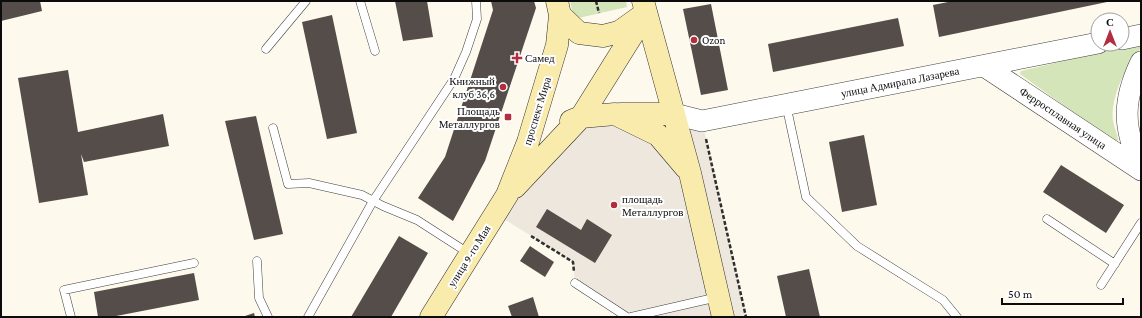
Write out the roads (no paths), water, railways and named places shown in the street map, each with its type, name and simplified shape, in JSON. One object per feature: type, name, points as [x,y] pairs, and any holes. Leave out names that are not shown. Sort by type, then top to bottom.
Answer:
[{"type":"main road","points":[[558,8],[579,33],[603,36],[619,32],[645,7]]},
{"type":"main road","points":[[645,7],[690,173],[721,307]]},
{"type":"main road","points":[[507,195],[581,117],[645,7]]},
{"type":"main road","name":"проспект Мира","points":[[507,195],[528,142],[557,45],[558,8]]},
{"type":"main road","points":[[528,142],[581,117],[615,114],[674,114]]},
{"type":"main road","points":[[615,114],[658,135],[690,173]]},
{"type":"main road","name":"улица 9-го Мая","points":[[431,317],[507,195]]},
{"type":"street","points":[[1130,37],[1141,35]]},
{"type":"street","name":"улица Адмирала Лазарева","points":[[674,114],[702,121],[1090,45]]},
{"type":"street","points":[[1141,62],[1130,90],[1127,105],[1127,120],[1131,141],[1141,165]]},
{"type":"street","name":"Ферросплавная улица","points":[[984,66],[1141,170]]},
{"type":"lane","points":[[266,49],[306,1]]},
{"type":"lane","points":[[360,1],[375,51]]},
{"type":"lane","points":[[308,317],[373,200],[454,79],[466,52],[477,19],[476,1]]},
{"type":"lane","points":[[786,104],[806,197],[857,246],[943,300],[957,317]]},
{"type":"lane","points":[[273,128],[288,184],[309,183],[362,195],[417,220],[470,255]]},
{"type":"lane","points":[[1048,219],[1115,264]]},
{"type":"lane","points":[[1101,285],[1141,223]]},
{"type":"lane","points":[[257,261],[259,298],[268,317]]},
{"type":"lane","points":[[71,317],[64,290],[194,263]]},
{"type":"lane","points":[[575,283],[628,317]]},
{"type":"lane","points":[[631,317],[721,307]]},
{"type":"place","name":"Ozon","points":[[694,40]]},
{"type":"place","name":"Самед","points":[[517,58]]},
{"type":"place","name":"Книжный клуб 36,6","points":[[503,87]]},
{"type":"place","name":"Площадь Металлургов","points":[[508,117]]},
{"type":"place","name":"площадь Металлургов","points":[[614,205]]}]
